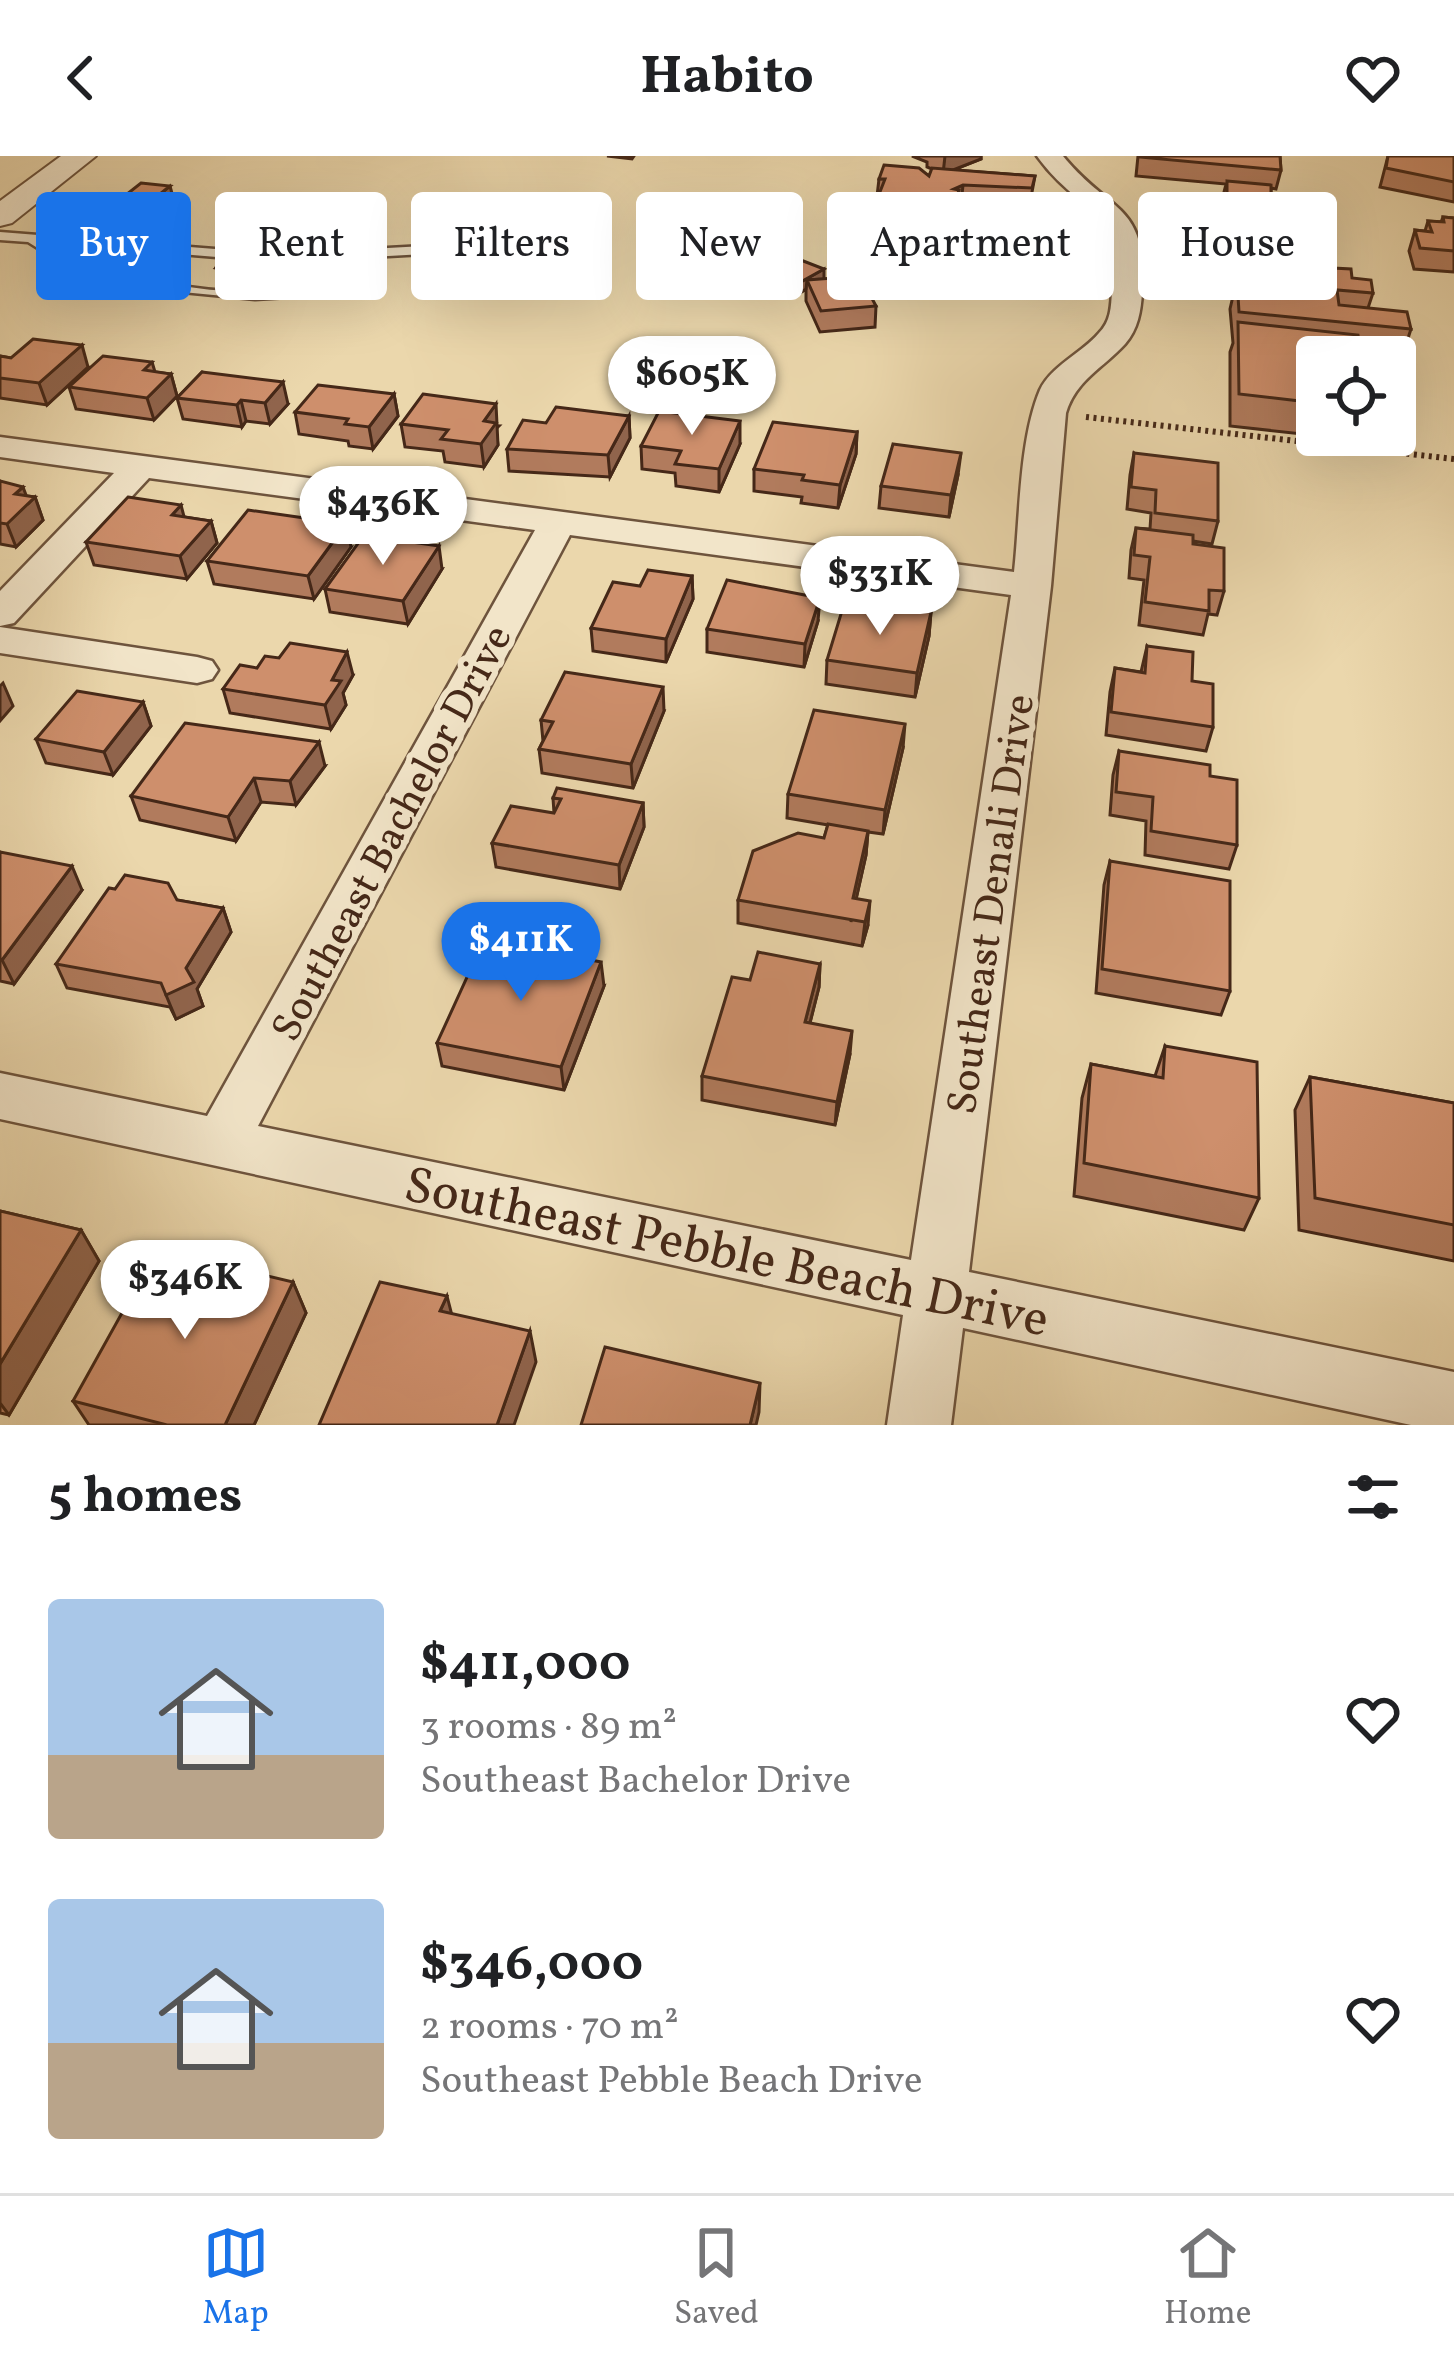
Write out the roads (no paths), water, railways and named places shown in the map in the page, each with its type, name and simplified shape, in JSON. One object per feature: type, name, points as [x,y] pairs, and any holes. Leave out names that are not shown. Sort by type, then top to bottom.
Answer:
[{"type":"street","points":[[0,216],[80,156]]},
{"type":"street","name":"Southeast Denali Drive","points":[[919,1425],[1032,586],[1049,413],[1058,386],[1114,338],[1125,317],[1130,256],[1126,236],[1113,215],[1065,175],[1050,156]]},
{"type":"street","points":[[0,447],[1032,586]]},
{"type":"street","points":[[0,614],[140,466]]},
{"type":"street","name":"Southeast Bachelor Drive","points":[[221,1143],[558,522]]},
{"type":"street","points":[[0,640],[197,670]]},
{"type":"street","name":"Southeast Pebble Beach Drive","points":[[0,1096],[1454,1403]]},
{"type":"lane","points":[[0,236],[215,253]]},
{"type":"lane","points":[[28,239],[62,258],[138,278],[215,289]]}]
